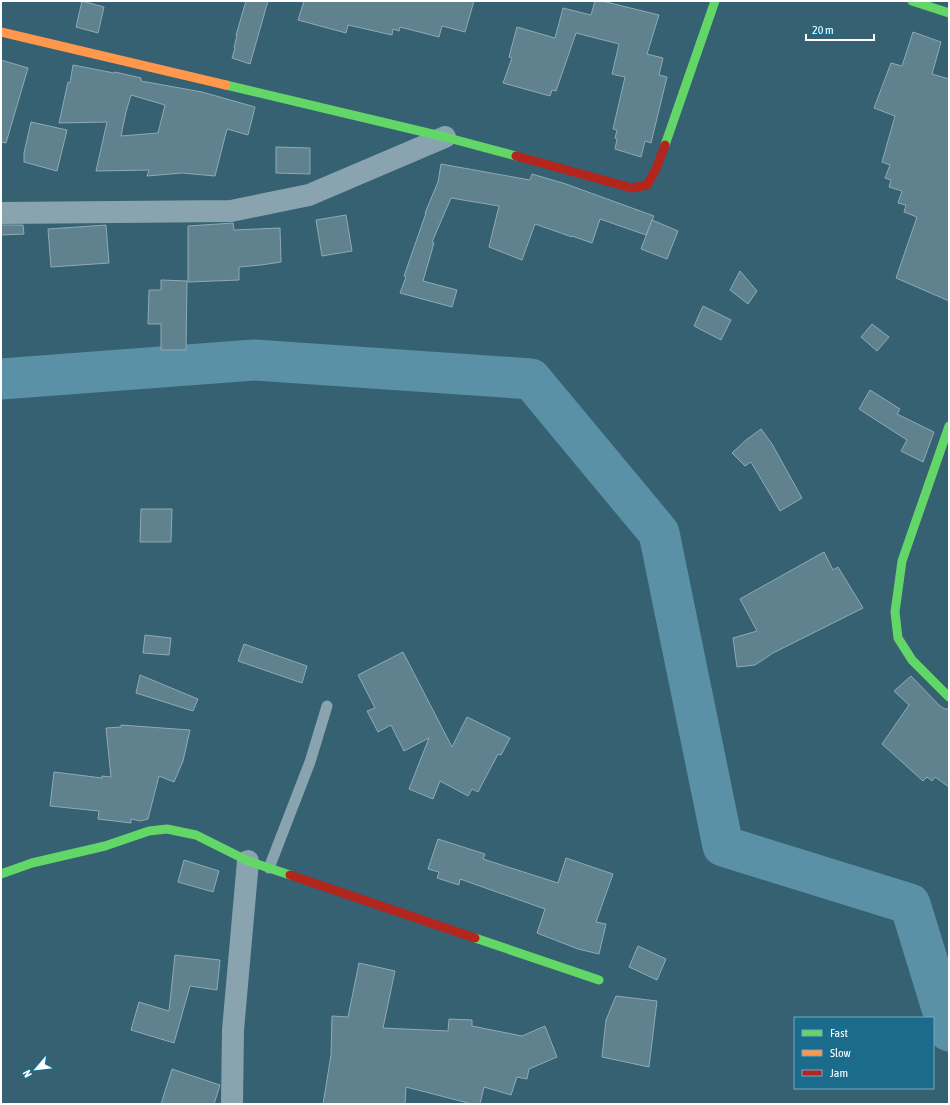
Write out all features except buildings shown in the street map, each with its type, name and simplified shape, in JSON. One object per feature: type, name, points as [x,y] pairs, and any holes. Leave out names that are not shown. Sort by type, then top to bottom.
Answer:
[{"type":"street","points":[[1,32],[445,137],[632,188],[647,185],[656,169],[715,1]]},
{"type":"street","points":[[912,1],[949,12]]},
{"type":"street","points":[[1,213],[231,211],[309,195],[445,137]]},
{"type":"street","points":[[949,426],[902,562],[895,612],[898,638],[912,660],[949,697]]},
{"type":"street","points":[[1,874],[32,863],[105,846],[149,831],[167,829],[196,835],[248,861],[599,980]]},
{"type":"street","points":[[232,1104],[233,1030],[248,861]]},
{"type":"lane","points":[[269,868],[310,762],[327,706]]},
{"type":"waterway","points":[[1,379],[254,360],[531,379],[659,533],[723,846],[910,904],[949,1031]]},
{"type":"traffic: fast","points":[[665,145],[715,1]]},
{"type":"traffic: fast","points":[[912,1],[949,13]]},
{"type":"traffic: fast","points":[[226,85],[445,137],[516,156]]},
{"type":"traffic: fast","points":[[949,426],[902,561],[895,612],[898,638],[912,660],[949,697]]},
{"type":"traffic: fast","points":[[1,874],[32,863],[105,846],[149,831],[167,829],[196,835],[248,861],[290,875]]},
{"type":"traffic: fast","points":[[475,938],[599,980]]},
{"type":"traffic: slow","points":[[1,32],[226,85]]},
{"type":"traffic: jam","points":[[516,156],[632,188],[647,185],[656,169],[665,145]]},
{"type":"traffic: jam","points":[[290,875],[475,938]]}]
